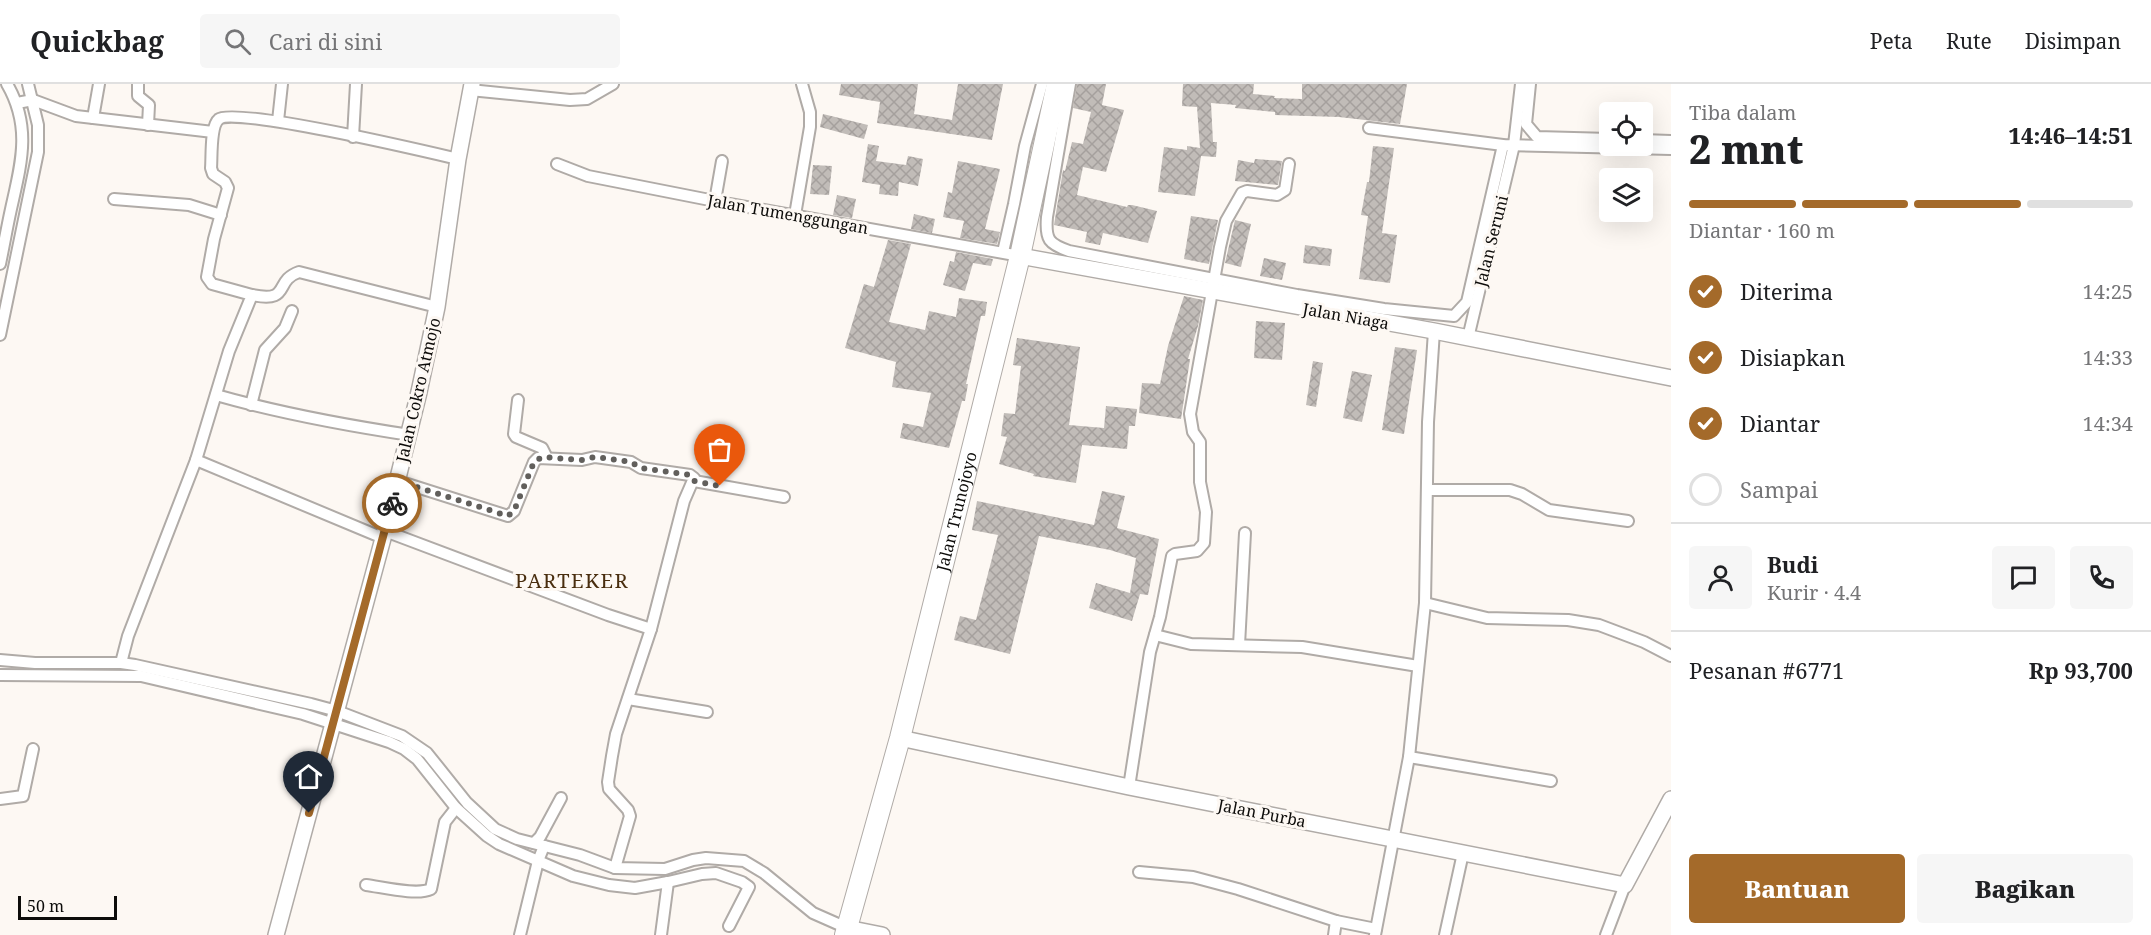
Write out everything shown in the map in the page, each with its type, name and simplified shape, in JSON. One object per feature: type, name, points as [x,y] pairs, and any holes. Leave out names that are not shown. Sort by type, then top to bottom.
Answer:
[{"type":"highway","name":"Jalan Trunojoyo","points":[[846,932],[900,738],[1011,254],[1057,84]]},
{"type":"street","points":[[0,335],[5,291],[38,152],[38,125],[23,102],[7,84]]},
{"type":"street","points":[[0,264],[20,170],[23,147],[23,102],[28,84]]},
{"type":"street","points":[[93,118],[99,84]]},
{"type":"street","points":[[138,84],[136,92],[138,96],[149,105],[148,125]]},
{"type":"street","points":[[278,121],[282,84]]},
{"type":"street","points":[[353,136],[356,84]]},
{"type":"street","points":[[471,87],[570,100],[587,99],[613,84]]},
{"type":"street","points":[[795,215],[810,127],[810,112],[802,84]]},
{"type":"street","points":[[1011,254],[1014,204],[1025,146],[1042,84]]},
{"type":"street","points":[[1070,84],[1047,217],[1048,239],[1054,246],[1214,286],[1454,316],[1467,302],[1509,145],[1521,84]]},
{"type":"street","points":[[1530,84],[1526,124],[1537,137],[1599,139]]},
{"type":"street","name":"Jalan Cokro Atmojo","points":[[276,935],[410,435],[437,307],[458,159],[471,87]]},
{"type":"street","points":[[23,102],[93,118],[213,132]]},
{"type":"street","points":[[437,307],[298,272],[292,274],[277,295],[268,298],[209,281],[208,265],[228,189],[225,182],[213,174],[211,168],[213,132],[217,120],[222,117],[278,121],[458,159]]},
{"type":"street","points":[[1369,128],[1509,145],[1671,149]]},
{"type":"street","points":[[1653,140],[1671,141]]},
{"type":"street","name":"Jalan Seruni","points":[[1467,338],[1509,145]]},
{"type":"street","points":[[715,201],[722,161]]},
{"type":"street","name":"Jalan Tumenggungan","points":[[557,164],[588,176],[1011,254]]},
{"type":"street","points":[[1129,787],[1150,652],[1172,556],[1197,551],[1204,543],[1206,512],[1200,482],[1200,442],[1193,432],[1190,414],[1226,221],[1242,193],[1247,191],[1277,195],[1282,193],[1285,190],[1289,164]]},
{"type":"street","points":[[114,200],[189,205],[221,215]]},
{"type":"street","name":"Jalan Niaga","points":[[1011,254],[1214,286],[1671,378]]},
{"type":"street","points":[[121,663],[128,636],[196,460],[229,351],[252,295]]},
{"type":"street","points":[[251,405],[265,350],[285,328],[292,311]]},
{"type":"street","points":[[1139,872],[1192,877],[1376,932],[1409,758],[1425,603],[1428,422],[1434,331]]},
{"type":"street","points":[[216,395],[331,422],[410,435]]},
{"type":"street","points":[[518,400],[514,434],[542,448],[547,458]]},
{"type":"street","points":[[398,481],[508,516],[514,511],[536,459],[582,460],[595,457],[631,462],[641,468],[690,475],[694,481],[784,497]]},
{"type":"street","points":[[196,460],[385,534],[651,629]]},
{"type":"street","points":[[615,867],[630,816],[628,810],[614,796],[608,782],[616,734],[651,629],[684,501],[694,481]]},
{"type":"street","points":[[1428,490],[1510,490],[1522,494],[1549,510],[1628,521]]},
{"type":"street","points":[[1239,645],[1245,533]]},
{"type":"street","points":[[1425,603],[1487,618],[1568,621],[1599,625],[1644,642],[1671,656]]},
{"type":"street","points":[[1155,635],[1191,644],[1302,647],[1418,666]]},
{"type":"street","points":[[0,660],[34,669],[163,676]]},
{"type":"street","points":[[0,675],[34,669],[121,663],[163,676],[380,727],[414,743],[427,753],[467,803],[472,815],[499,844],[580,855],[615,867],[665,870],[706,858],[744,861],[762,872],[813,913],[846,932],[882,935]]},
{"type":"street","points":[[628,699],[707,712]]},
{"type":"street","points":[[335,717],[404,749],[417,759],[456,808],[540,851],[573,876],[623,888],[716,873],[733,878],[749,887]]},
{"type":"street","name":"Jalan Purba","points":[[900,738],[1129,787],[1625,885]]},
{"type":"street","points":[[0,799],[23,796],[33,749]]},
{"type":"street","points":[[1409,758],[1551,781]]},
{"type":"street","points":[[520,935],[540,851],[540,837],[561,798]]},
{"type":"street","points":[[1606,935],[1625,885],[1671,799]]},
{"type":"street","points":[[366,885],[415,892],[431,889],[446,822],[456,808]]},
{"type":"street","points":[[1445,935],[1463,853]]},
{"type":"street","points":[[729,926],[749,887],[762,872]]},
{"type":"street","points":[[661,935],[668,882]]},
{"type":"street","points":[[1334,935],[1336,921]]},
{"type":"building","points":[[841,84],[918,84],[914,114],[952,120],[958,84],[1003,84],[992,140],[877,123],[880,102],[839,95]]},
{"type":"building","points":[[1077,84],[1106,84],[1102,105],[1124,110],[1106,172],[1083,167],[1077,195],[1127,207],[1132,205],[1157,211],[1148,243],[1103,233],[1100,245],[1085,242],[1087,232],[1054,225],[1063,170],[1065,171],[1072,142],[1083,144],[1091,112],[1073,108]]},
{"type":"building","points":[[1183,84],[1254,84],[1253,94],[1275,96],[1274,98],[1302,99],[1302,84],[1407,84],[1400,124],[1339,117],[1275,115],[1275,112],[1211,103],[1213,142],[1217,142],[1216,157],[1201,156],[1195,196],[1158,192],[1164,147],[1187,150],[1187,146],[1200,148],[1197,107],[1182,106]]},
{"type":"building","points":[[823,114],[868,125],[864,139],[820,127]]},
{"type":"building","points":[[868,144],[879,146],[876,161],[906,165],[908,156],[923,159],[918,186],[899,182],[898,196],[879,194],[880,185],[862,182]]},
{"type":"building","points":[[1373,146],[1394,148],[1382,233],[1397,235],[1390,283],[1359,279],[1368,216],[1361,215],[1367,182],[1369,182]]},
{"type":"building","points":[[1255,159],[1282,161],[1278,185],[1235,181],[1238,160],[1254,163]]},
{"type":"building","points":[[958,161],[1000,169],[985,229],[1000,232],[997,244],[960,238],[964,221],[943,217],[948,192],[952,193]]},
{"type":"building","points":[[813,165],[832,166],[829,195],[810,194]]},
{"type":"building","points":[[837,195],[856,199],[852,218],[833,215]]},
{"type":"building","points":[[914,214],[935,219],[932,233],[911,229]]},
{"type":"building","points":[[1191,216],[1218,220],[1209,264],[1184,259]]},
{"type":"building","points":[[1235,220],[1251,224],[1241,267],[1225,263]]},
{"type":"building","points":[[888,240],[911,244],[889,322],[925,330],[929,311],[956,317],[959,298],[987,302],[985,316],[981,316],[966,384],[968,384],[965,401],[962,401],[949,448],[900,438],[903,423],[923,427],[931,393],[892,387],[896,362],[845,348],[864,284],[874,287]]},
{"type":"building","points":[[1305,245],[1332,249],[1330,266],[1303,263]]},
{"type":"building","points":[[956,252],[993,259],[991,266],[973,263],[965,291],[943,285],[950,261],[954,262]]},
{"type":"building","points":[[1264,258],[1286,263],[1282,280],[1260,276]]},
{"type":"building","points":[[1184,296],[1203,300],[1188,359],[1190,359],[1181,419],[1139,413],[1142,383],[1160,384],[1168,346]]},
{"type":"building","points":[[1256,321],[1285,323],[1282,360],[1254,358]]},
{"type":"building","points":[[1017,338],[1080,347],[1069,425],[1104,428],[1106,406],[1137,409],[1135,426],[1129,426],[1127,449],[1082,445],[1076,483],[1033,476],[1034,474],[999,464],[1007,437],[1001,436],[1004,413],[1015,414],[1021,366],[1013,365]]},
{"type":"building","points":[[1395,347],[1417,350],[1404,434],[1382,430]]},
{"type":"building","points":[[1313,361],[1323,363],[1316,407],[1306,405]]},
{"type":"building","points":[[1352,371],[1372,375],[1362,422],[1343,418]]},
{"type":"building","points":[[1102,491],[1125,496],[1117,528],[1159,539],[1148,595],[1140,594],[1132,621],[1089,608],[1096,583],[1130,593],[1136,558],[1110,550],[1039,536],[1010,654],[954,640],[960,616],[976,620],[998,535],[972,530],[977,501],[1094,525]]},
{"type":"way so far","points":[[392,503],[398,481],[508,516],[514,511],[534,462],[542,457],[587,460],[595,457],[631,462],[641,468],[690,475],[694,481],[699,483],[720,486]]},
{"type":"district","name":"PARTEKER","points":[[572,580]]},
{"type":"route","points":[[309,813],[392,503]]}]
